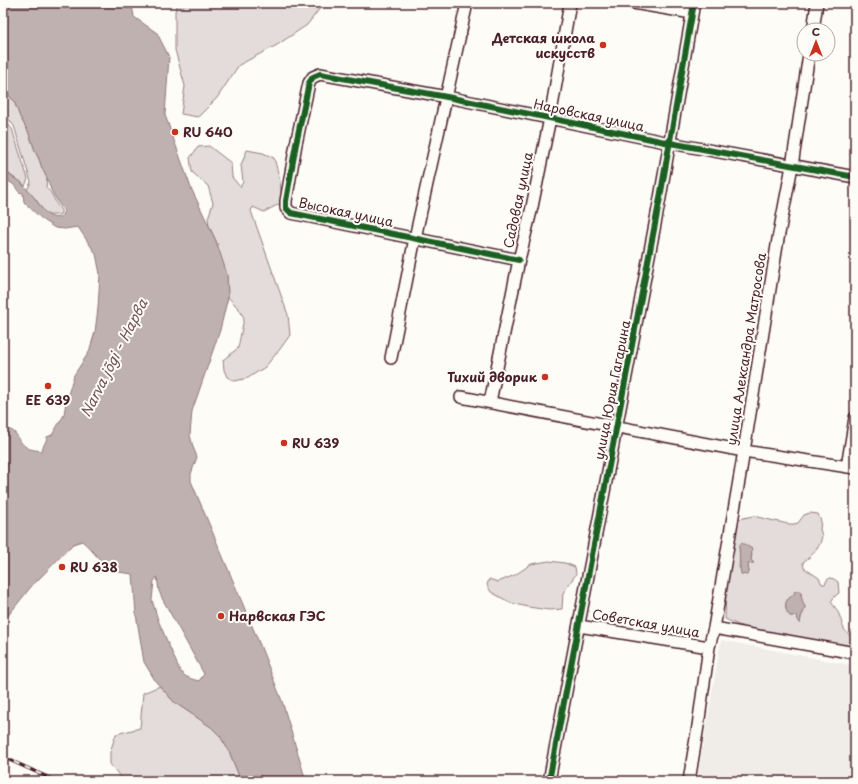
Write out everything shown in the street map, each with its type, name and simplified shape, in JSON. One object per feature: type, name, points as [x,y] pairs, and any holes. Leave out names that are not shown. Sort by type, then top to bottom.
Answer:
[{"type":"street","points":[[391,358],[415,238],[467,3]]},
{"type":"street","name":"Садовая улица","points":[[490,402],[550,118],[570,3]]},
{"type":"street","points":[[633,3],[693,8]]},
{"type":"street","points":[[814,22],[817,3]]},
{"type":"street","name":"улица Юрия Гагарина","points":[[549,781],[670,143],[693,8]]},
{"type":"street","name":"улица Александра Матросова","points":[[689,781],[709,647],[714,628],[744,452],[778,239],[792,166],[808,62]]},
{"type":"street","name":"Наровская улица","points":[[320,74],[447,97],[670,143],[855,177]]},
{"type":"street","name":"Высокая улица","points":[[320,74],[313,77],[309,83],[296,144],[286,201],[286,208],[291,213],[519,260]]},
{"type":"street","points":[[461,397],[744,452],[851,468],[855,418]]},
{"type":"street","name":"Советская улица","points":[[579,626],[709,647]]},
{"type":"street","points":[[714,628],[855,653]]},
{"type":"shaded area","points":[[178,3],[324,3],[307,25],[277,45],[239,65],[217,98],[198,117],[181,114],[185,86],[175,50],[175,11]]},
{"type":"shaded area","points":[[3,90],[14,101],[47,178],[46,188],[51,192],[56,204],[61,210],[61,214],[47,215],[27,190],[31,182],[14,126],[3,112]]},
{"type":"shaded area","points":[[3,118],[12,129],[28,179],[25,186],[5,171],[3,167]]},
{"type":"shaded area","points":[[209,146],[231,163],[232,177],[240,187],[243,182],[241,165],[247,150],[263,153],[274,158],[281,186],[281,203],[264,212],[253,207],[251,211],[288,315],[290,335],[265,367],[248,378],[235,381],[227,377],[224,370],[223,360],[238,348],[244,318],[239,309],[228,297],[227,277],[216,241],[209,226],[208,218],[213,203],[208,186],[192,172],[190,158],[198,147]]},
{"type":"shaded area","points":[[810,513],[818,514],[821,521],[820,529],[822,536],[820,544],[811,556],[803,562],[804,568],[819,578],[822,584],[825,584],[830,578],[838,582],[839,593],[831,602],[838,613],[844,629],[855,638],[855,646],[836,645],[745,628],[725,619],[729,560],[737,521],[739,519],[753,516],[794,524],[798,523],[804,515]],"holes":[[[739,546],[752,554],[751,560],[748,564],[749,573],[739,568]],[[801,593],[802,602],[805,607],[800,624],[797,616],[790,616],[787,612],[786,604],[789,598]]]},
{"type":"shaded area","points":[[549,561],[565,563],[575,567],[576,574],[563,593],[562,609],[549,610],[511,603],[491,592],[487,585],[489,579],[498,582],[515,575],[531,564]]},
{"type":"shaded area","points":[[721,640],[855,666],[855,781],[697,781]]},
{"type":"shaded area","points":[[160,686],[174,702],[211,727],[220,736],[229,751],[241,781],[129,781],[122,779],[110,764],[110,752],[116,734],[140,728],[143,693]]},
{"type":"water","name":"Narva jõgi - Нарва","points":[[3,3],[113,3],[117,5],[129,3],[132,5],[134,17],[157,33],[169,57],[165,115],[191,188],[216,241],[227,274],[228,297],[220,330],[192,411],[190,435],[197,457],[191,474],[191,481],[282,701],[306,781],[241,781],[229,751],[220,736],[211,727],[174,702],[156,682],[144,662],[136,614],[133,574],[118,572],[108,567],[82,541],[73,544],[30,588],[3,622],[3,471],[5,466],[3,456],[3,431],[11,430],[23,445],[31,449],[41,451],[47,437],[52,435],[64,415],[66,401],[74,375],[89,352],[95,332],[100,274],[96,254],[78,227],[65,229],[55,228],[44,221],[24,202],[23,193],[19,192],[14,185],[3,177],[3,167],[10,176],[20,181],[44,212],[52,217],[62,216],[64,211],[51,190],[28,131],[20,117],[14,101],[3,90]],"holes":[[[157,577],[159,591],[204,674],[199,681],[191,679],[180,671],[158,620],[152,600],[154,581]]]},
{"type":"water","points":[[741,543],[752,549],[751,560],[754,563],[748,564],[749,572],[747,575],[741,574],[739,546]]},
{"type":"water","points":[[795,591],[800,591],[805,607],[800,624],[797,616],[790,616],[786,610],[786,601],[794,594]]},
{"type":"railway","points":[[3,757],[56,781]]},
{"type":"cycle path","points":[[549,781],[660,198],[694,3]]},
{"type":"cycle path","points":[[519,260],[291,213],[286,208],[286,201],[309,83],[313,77],[320,74],[447,97],[670,143],[855,177]]},
{"type":"place","name":"Детская школа искусств","points":[[603,45]]},
{"type":"place","name":"RU 640","points":[[175,132]]},
{"type":"place","name":"Тихий дворик","points":[[545,377]]},
{"type":"place","name":"EE 639","points":[[48,386]]},
{"type":"place","name":"RU 639","points":[[284,443]]},
{"type":"place","name":"RU 638","points":[[62,567]]},
{"type":"place","name":"Нарвская ГЭС","points":[[221,616]]}]
